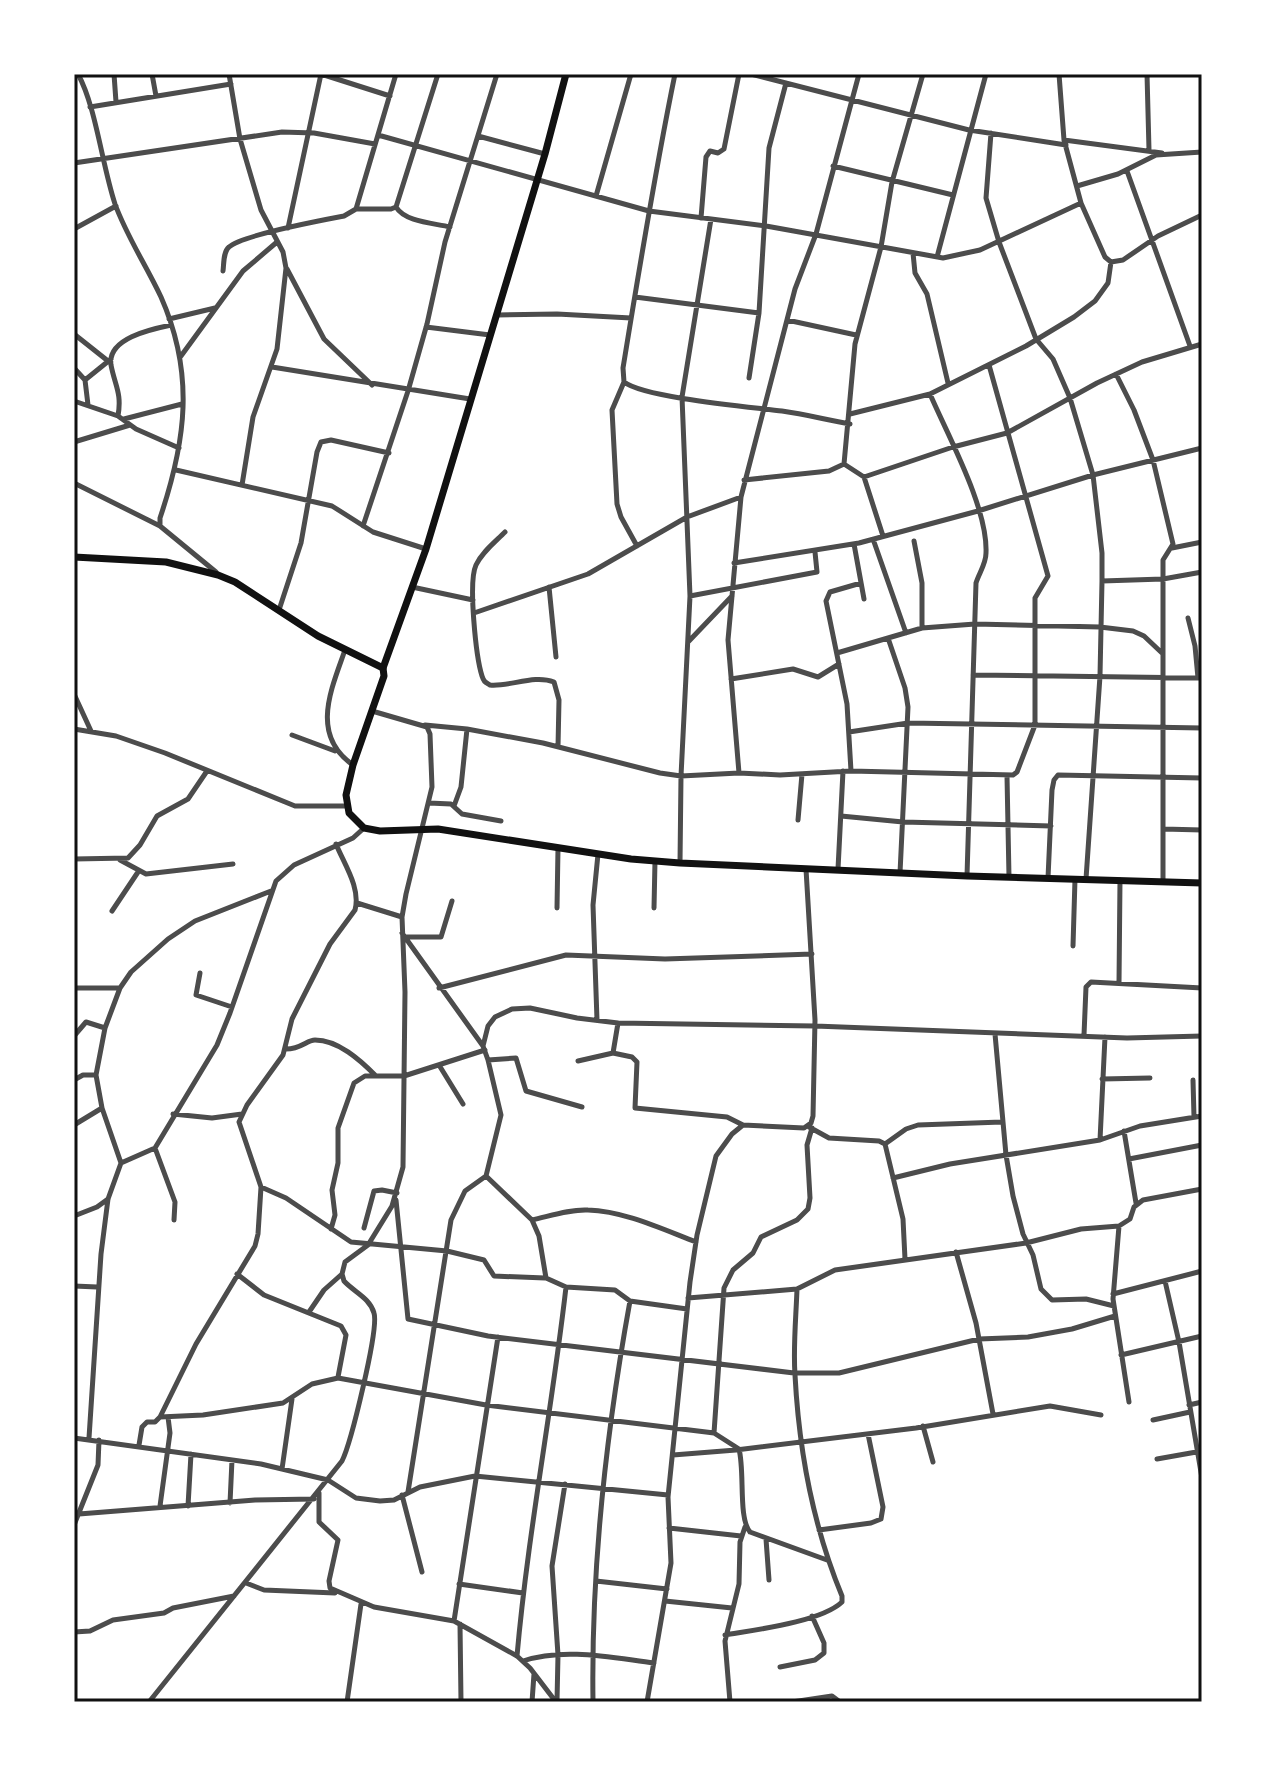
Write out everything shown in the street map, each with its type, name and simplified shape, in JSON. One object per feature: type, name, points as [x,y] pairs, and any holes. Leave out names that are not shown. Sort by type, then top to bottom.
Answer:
[{"type":"main road","points":[[566,74],[545,154],[426,549],[383,668],[384,676],[353,765],[346,806],[353,820],[364,828],[380,831],[421,827],[680,863],[1202,883]]},
{"type":"main road","points":[[74,557],[166,562],[218,575],[235,582],[345,650],[383,668]]},
{"type":"street","points":[[78,74],[90,107],[116,206],[129,240],[160,295],[181,356],[179,448],[160,526]]},
{"type":"street","points":[[114,74],[116,102]]},
{"type":"street","points":[[152,74],[156,96]]},
{"type":"street","points":[[229,74],[240,139],[261,210],[278,242],[286,268],[324,339],[372,385]]},
{"type":"street","points":[[288,228],[321,74],[390,96]]},
{"type":"street","points":[[356,209],[396,74]]},
{"type":"street","points":[[438,74],[396,207],[406,217],[450,227]]},
{"type":"street","points":[[363,526],[408,391],[450,227],[497,74]]},
{"type":"street","points":[[596,196],[631,74]]},
{"type":"street","points":[[637,546],[617,504],[612,410],[624,382],[623,368],[631,318],[675,74]]},
{"type":"street","points":[[701,218],[706,157],[710,151],[718,153],[724,149],[739,74]]},
{"type":"street","points":[[751,74],[969,130],[1164,154]]},
{"type":"street","points":[[739,773],[728,640],[741,497],[795,289],[816,234],[859,74]]},
{"type":"street","points":[[844,464],[857,335],[881,247],[892,182],[923,74]]},
{"type":"street","points":[[937,257],[986,74]]},
{"type":"street","points":[[1059,74],[1065,143],[1081,203],[1105,257],[1111,262],[1123,260],[1151,240],[1202,215]]},
{"type":"street","points":[[1147,74],[1149,150]]},
{"type":"street","points":[[749,378],[759,313],[769,148],[786,83]]},
{"type":"street","points":[[90,107],[231,84]]},
{"type":"street","points":[[74,163],[282,132],[375,144]]},
{"type":"street","points":[[991,133],[986,198],[999,242],[1036,339],[1053,359],[1070,398],[1093,475],[1102,581],[1100,676],[1094,726],[1086,879]]},
{"type":"street","points":[[378,135],[649,211],[766,226],[937,257],[980,250],[1081,203]]},
{"type":"street","points":[[478,136],[545,154]]},
{"type":"street","points":[[1077,186],[1127,171],[1148,158],[1202,152]]},
{"type":"street","points":[[833,166],[953,195]]},
{"type":"street","points":[[1127,171],[1190,346]]},
{"type":"street","points":[[74,229],[116,206]]},
{"type":"street","points":[[223,271],[225,253],[229,247],[250,238],[344,216],[356,209],[396,207]]},
{"type":"street","points":[[680,863],[690,596],[682,397],[711,219]]},
{"type":"street","points":[[181,356],[243,271],[278,242]]},
{"type":"street","points":[[913,253],[915,273],[927,294],[948,383]]},
{"type":"street","points":[[850,414],[930,394],[1074,317],[1095,301],[1108,283],[1111,262]]},
{"type":"street","points":[[242,485],[253,417],[277,349],[286,268]]},
{"type":"street","points":[[635,297],[759,313]]},
{"type":"street","points":[[85,380],[131,338],[216,308]]},
{"type":"street","points":[[495,315],[631,318]]},
{"type":"street","points":[[787,320],[857,335]]},
{"type":"street","points":[[426,327],[490,335]]},
{"type":"street","points":[[74,334],[110,360],[120,396],[120,417]]},
{"type":"street","points":[[864,477],[953,447],[1007,433],[1142,362],[1202,344]]},
{"type":"street","points":[[372,711],[424,725],[467,729],[558,747],[681,776],[851,771],[1007,776],[1017,772],[1035,725],[1036,593],[1047,582],[1048,576],[989,365]]},
{"type":"street","points":[[272,367],[470,399]]},
{"type":"street","points":[[74,368],[85,380],[88,405]]},
{"type":"street","points":[[1116,374],[1153,460],[1172,548]]},
{"type":"street","points":[[624,382],[682,397],[850,424]]},
{"type":"street","points":[[930,394],[978,511],[986,553],[976,583],[967,876]]},
{"type":"street","points":[[74,401],[120,417],[179,448]]},
{"type":"street","points":[[120,417],[182,404]]},
{"type":"street","points":[[74,442],[131,425]]},
{"type":"street","points":[[279,610],[299,553],[321,442],[331,440],[389,453]]},
{"type":"street","points":[[734,563],[854,544],[978,511],[1093,475],[1202,450]]},
{"type":"street","points":[[744,480],[829,471],[844,464]]},
{"type":"street","points":[[844,464],[864,477],[883,536]]},
{"type":"street","points":[[176,470],[310,500],[341,510],[373,532],[426,549]]},
{"type":"street","points":[[74,483],[160,526],[218,575]]},
{"type":"street","points":[[474,613],[588,574],[687,517],[741,497]]},
{"type":"street","points":[[505,532],[475,566],[474,613],[484,681],[498,686],[539,679],[554,682],[559,700],[558,747]]},
{"type":"street","points":[[873,539],[906,633]]},
{"type":"street","points":[[914,541],[922,583],[922,628]]},
{"type":"street","points":[[1163,882],[1163,557],[1172,548],[1202,542]]},
{"type":"street","points":[[854,544],[864,599]]},
{"type":"street","points":[[690,596],[817,572],[815,552]]},
{"type":"street","points":[[1102,581],[1163,579],[1202,572]]},
{"type":"street","points":[[851,771],[847,704],[827,596],[830,592],[861,583]]},
{"type":"street","points":[[412,587],[473,600]]},
{"type":"street","points":[[549,587],[556,657]]},
{"type":"street","points":[[688,642],[732,596]]},
{"type":"street","points":[[973,675],[1200,678],[1188,618]]},
{"type":"street","points":[[837,653],[922,628],[975,624],[1100,627],[1138,632],[1162,654]]},
{"type":"street","points":[[888,638],[905,688],[908,723],[900,873]]},
{"type":"street","points":[[336,751],[327,705],[345,650]]},
{"type":"street","points":[[731,679],[793,669],[818,677],[839,664]]},
{"type":"street","points":[[74,694],[91,731]]},
{"type":"street","points":[[849,732],[908,723],[1202,728]]},
{"type":"street","points":[[149,1702],[314,1499],[342,1461],[348,1447],[375,1319],[371,1306],[346,1284],[342,1267],[349,1257],[368,1245],[396,1195],[403,1167],[405,992],[402,917],[432,787],[430,734],[424,725]]},
{"type":"street","points":[[74,729],[116,736],[295,806],[346,806]]},
{"type":"street","points":[[454,806],[461,787],[467,729]]},
{"type":"street","points":[[292,735],[336,751],[353,765]]},
{"type":"street","points":[[74,859],[120,860],[134,852],[157,816],[188,799],[207,771]]},
{"type":"street","points":[[838,869],[843,771]]},
{"type":"street","points":[[798,820],[802,774]]},
{"type":"street","points":[[1007,776],[1009,877]]},
{"type":"street","points":[[1048,878],[1055,777],[1202,778]]},
{"type":"street","points":[[429,803],[454,806],[462,814],[501,821]]},
{"type":"street","points":[[841,816],[903,822],[1051,826]]},
{"type":"street","points":[[121,1163],[155,1148],[217,1045],[276,881],[284,872],[353,838],[364,828]]},
{"type":"street","points":[[1163,829],[1202,830]]},
{"type":"street","points":[[139,1445],[143,1423],[155,1422],[160,1417],[196,1344],[255,1246],[261,1187],[240,1131],[242,1114],[286,1049],[292,1019],[330,944],[355,910],[354,887],[336,844]]},
{"type":"street","points":[[557,908],[558,848]]},
{"type":"street","points":[[597,1020],[593,905],[598,854]]},
{"type":"street","points":[[120,860],[138,872],[155,874],[233,864]]},
{"type":"street","points":[[654,908],[655,861]]},
{"type":"street","points":[[714,1433],[723,1294],[733,1270],[753,1253],[761,1237],[797,1220],[808,1209],[810,1198],[807,1145],[813,1116],[815,1026],[806,868]]},
{"type":"street","points":[[112,911],[138,872]]},
{"type":"street","points":[[1073,946],[1075,878]]},
{"type":"street","points":[[1119,983],[1120,880]]},
{"type":"street","points":[[89,1438],[97,1287],[108,1199],[121,1163],[102,1108],[96,1075],[105,1028],[120,988],[131,972],[178,931],[195,921],[271,891]]},
{"type":"street","points":[[403,934],[441,937],[452,901]]},
{"type":"street","points":[[357,903],[402,917]]},
{"type":"street","points":[[403,934],[484,1048],[501,1115],[486,1176],[465,1191],[451,1220],[425,1394],[405,1493],[422,1572]]},
{"type":"street","points":[[439,988],[550,958],[665,959],[812,954]]},
{"type":"street","points":[[200,973],[196,995],[232,1007]]},
{"type":"street","points":[[1084,1035],[1087,984],[1202,988]]},
{"type":"street","points":[[74,988],[120,988]]},
{"type":"street","points":[[484,1048],[491,1021],[503,1011],[530,1008],[618,1023],[815,1026],[1105,1037],[1202,1036]]},
{"type":"street","points":[[74,1036],[86,1022],[105,1028]]},
{"type":"street","points":[[613,1053],[618,1023]]},
{"type":"street","points":[[995,1034],[1006,1155],[1013,1196],[1041,1289],[1048,1298],[1086,1299],[1114,1306]]},
{"type":"street","points":[[1100,1140],[1105,1037]]},
{"type":"street","points":[[286,1049],[299,1049],[317,1040],[345,1050],[375,1075]]},
{"type":"street","points":[[331,1229],[335,1215],[332,1190],[338,1163],[338,1128],[350,1088],[360,1078],[404,1076],[484,1048]]},
{"type":"street","points":[[578,1061],[613,1053],[632,1057],[637,1062],[635,1108],[727,1117],[743,1125],[810,1127],[829,1138],[885,1144]]},
{"type":"street","points":[[488,1060],[516,1058],[526,1091],[582,1107]]},
{"type":"street","points":[[439,1065],[463,1104]]},
{"type":"street","points":[[74,1080],[83,1075],[96,1075]]},
{"type":"street","points":[[1102,1079],[1150,1078]]},
{"type":"street","points":[[1193,1080],[1194,1117]]},
{"type":"street","points":[[74,1125],[102,1108]]},
{"type":"street","points":[[173,1114],[203,1118],[242,1114]]},
{"type":"street","points":[[893,1178],[950,1164],[1100,1140],[1150,1123],[1202,1116]]},
{"type":"street","points":[[885,1144],[906,1129],[918,1125],[1003,1122]]},
{"type":"street","points":[[647,1702],[672,1550],[668,1495],[696,1242],[716,1156],[743,1125]]},
{"type":"street","points":[[688,1298],[797,1289],[830,1271],[1026,1243],[1081,1229],[1119,1226],[1130,1219],[1136,1203],[1124,1131]]},
{"type":"street","points":[[885,1144],[903,1219],[905,1259]]},
{"type":"street","points":[[1129,1159],[1202,1145]]},
{"type":"street","points":[[155,1148],[173,1195],[174,1220]]},
{"type":"street","points":[[486,1176],[532,1220],[539,1236],[546,1278]]},
{"type":"street","points":[[261,1187],[286,1198],[347,1240],[368,1245],[447,1251],[484,1260],[494,1276],[546,1278],[566,1287],[615,1290],[630,1301],[687,1309]]},
{"type":"street","points":[[364,1228],[374,1191],[377,1189],[396,1195]]},
{"type":"street","points":[[1136,1203],[1202,1189]]},
{"type":"street","points":[[396,1195],[405,1315],[412,1321],[498,1337],[794,1373],[839,1373],[979,1339],[1028,1337],[1072,1329],[1115,1316]]},
{"type":"street","points":[[74,1216],[108,1199]]},
{"type":"street","points":[[532,1220],[576,1210],[596,1211],[634,1220],[696,1242]]},
{"type":"street","points":[[1119,1226],[1113,1294],[1129,1402]]},
{"type":"street","points":[[956,1252],[979,1339],[993,1414]]},
{"type":"street","points":[[1113,1294],[1202,1271]]},
{"type":"street","points":[[237,1274],[264,1295],[333,1321],[345,1330],[338,1378]]},
{"type":"street","points":[[309,1312],[324,1290],[342,1274]]},
{"type":"street","points":[[1165,1281],[1179,1342],[1202,1478]]},
{"type":"street","points":[[74,1286],[97,1287]]},
{"type":"street","points":[[520,1659],[523,1593],[566,1287]]},
{"type":"street","points":[[725,1635],[782,1625],[832,1609],[842,1602],[827,1560],[806,1481],[794,1373],[797,1289]]},
{"type":"street","points":[[593,1702],[592,1656],[604,1487],[630,1301]]},
{"type":"street","points":[[1121,1355],[1202,1336]]},
{"type":"street","points":[[461,1702],[457,1622],[459,1584],[498,1337]]},
{"type":"street","points":[[160,1417],[203,1415],[283,1403],[312,1384],[338,1378],[486,1405],[714,1433],[739,1449],[743,1474],[745,1527],[741,1536],[740,1576],[725,1635],[730,1702]]},
{"type":"street","points":[[282,1469],[292,1398]]},
{"type":"street","points":[[1153,1420],[1202,1402]]},
{"type":"street","points":[[673,1455],[868,1434],[1056,1406],[1101,1415]]},
{"type":"street","points":[[160,1506],[170,1433],[168,1417]]},
{"type":"street","points":[[923,1426],[933,1462]]},
{"type":"street","points":[[819,1530],[881,1519],[883,1507],[868,1434]]},
{"type":"street","points":[[74,1438],[139,1445],[282,1469],[328,1480],[356,1498],[388,1502],[405,1493],[475,1476],[668,1495]]},
{"type":"street","points":[[74,1525],[98,1465],[99,1440]]},
{"type":"street","points":[[1157,1459],[1199,1452]]},
{"type":"street","points":[[188,1506],[191,1454]]},
{"type":"street","points":[[230,1503],[232,1460]]},
{"type":"street","points":[[557,1702],[558,1655],[552,1566],[565,1484]]},
{"type":"street","points":[[319,1491],[319,1522],[338,1540],[330,1588],[361,1604],[457,1622],[520,1659],[557,1702]]},
{"type":"street","points":[[78,1511],[314,1499]]},
{"type":"street","points":[[745,1527],[766,1539],[827,1560]]},
{"type":"street","points":[[669,1528],[741,1536]]},
{"type":"street","points":[[766,1539],[769,1580]]},
{"type":"street","points":[[596,1581],[667,1589]]},
{"type":"street","points":[[246,1583],[264,1590],[336,1593]]},
{"type":"street","points":[[459,1584],[523,1593]]},
{"type":"street","points":[[74,1632],[90,1631],[113,1620],[164,1613],[173,1608],[234,1596]]},
{"type":"street","points":[[665,1601],[732,1608]]},
{"type":"street","points":[[347,1702],[361,1604]]},
{"type":"street","points":[[780,1667],[815,1660],[824,1653],[824,1643],[812,1616]]},
{"type":"street","points":[[520,1659],[558,1655],[592,1656],[654,1663]]},
{"type":"street","points":[[532,1702],[534,1673]]},
{"type":"street","points":[[792,1702],[832,1696],[840,1702]]}]
